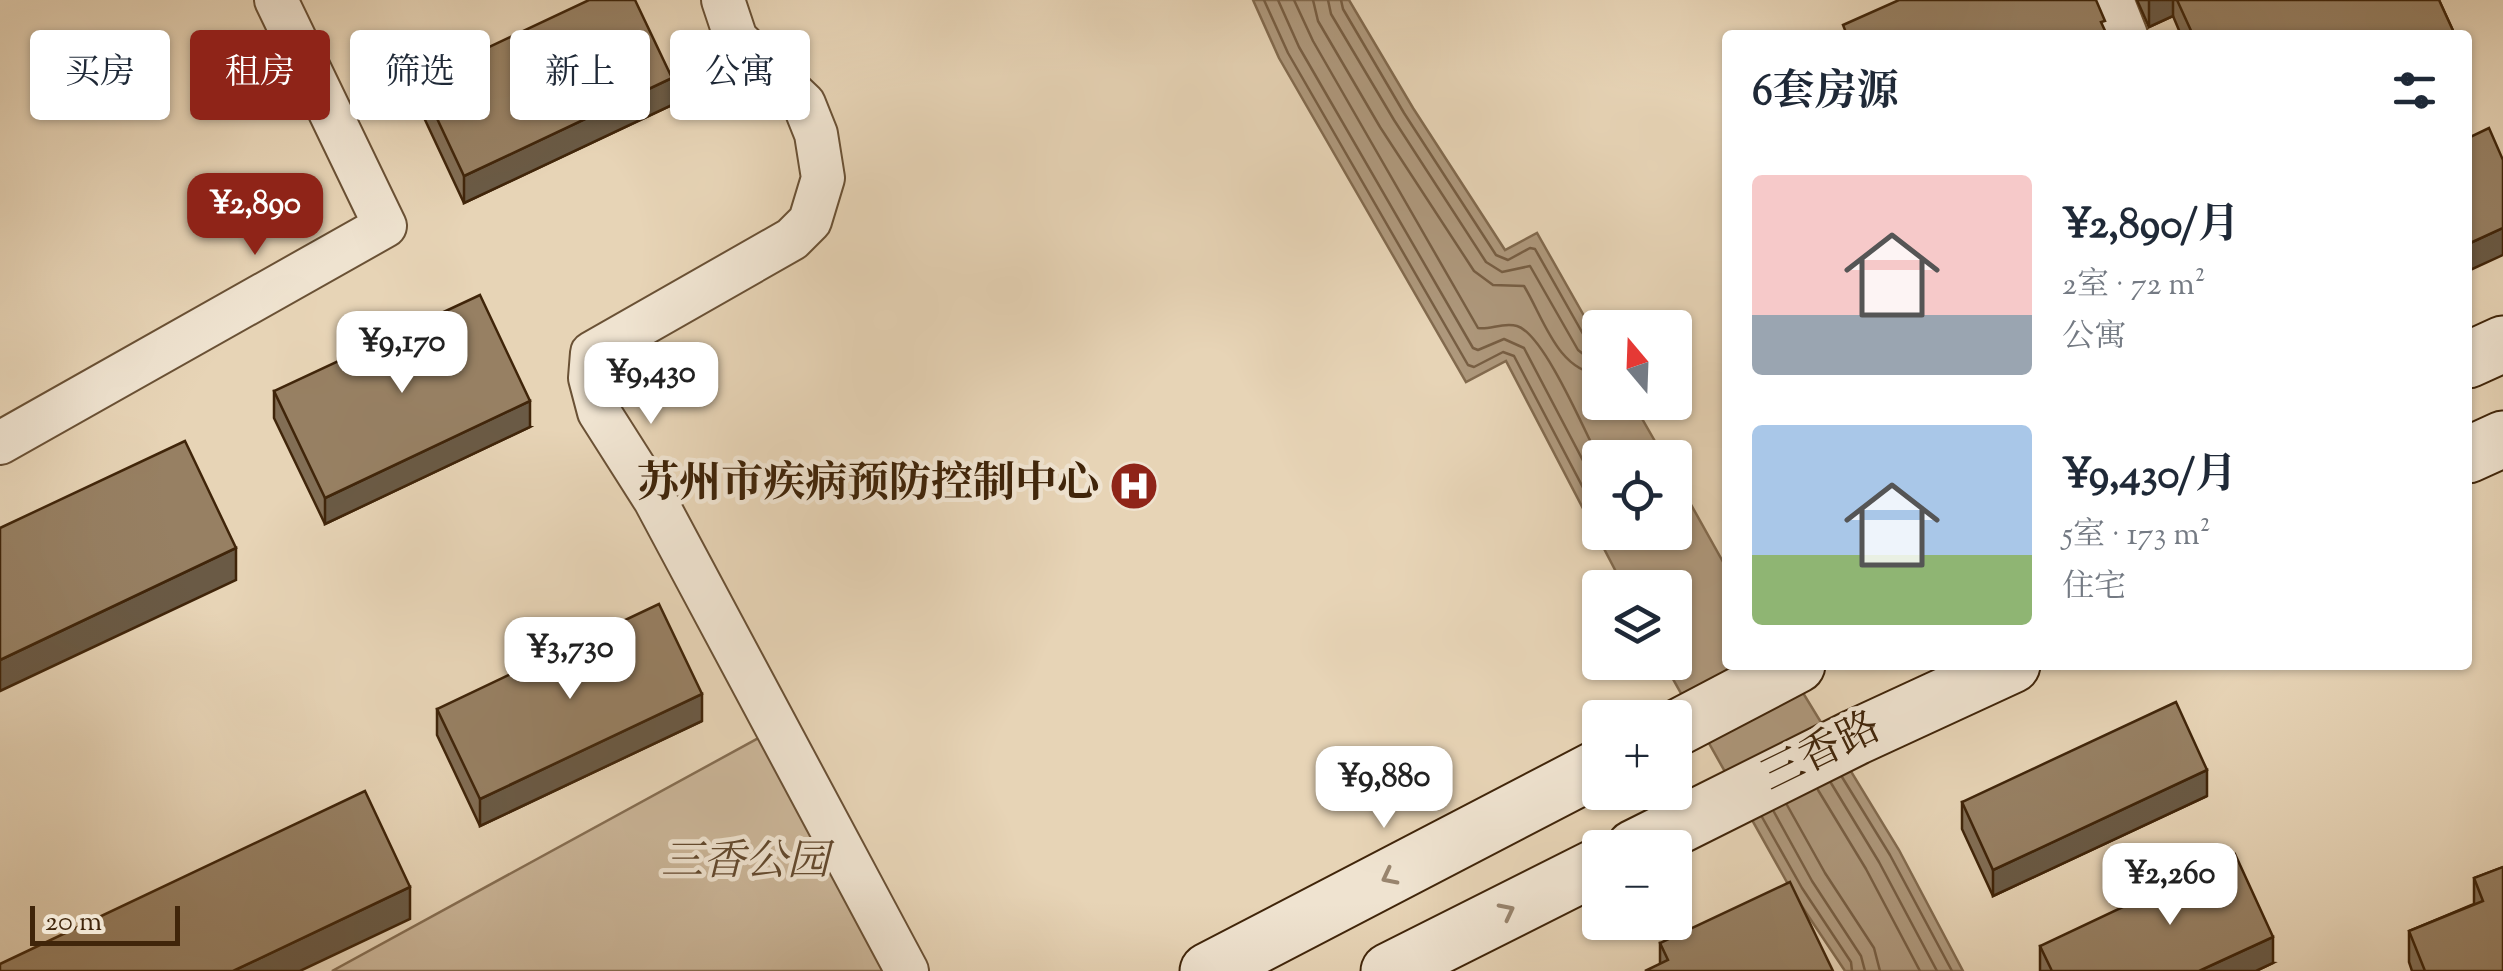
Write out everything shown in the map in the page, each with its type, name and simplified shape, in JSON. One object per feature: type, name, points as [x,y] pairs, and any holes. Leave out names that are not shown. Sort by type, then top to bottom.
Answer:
[{"type":"main road","points":[[2472,358],[2503,344]]},
{"type":"main road","points":[[2472,453],[2503,439]]},
{"type":"main road","name":"三香路","points":[[1692,720],[1788,670]]},
{"type":"main road","name":"三香路","points":[[1669,830],[1856,736],[2001,670]]},
{"type":"main road","points":[[1208,971],[1582,777]]},
{"type":"main road","points":[[1388,971],[1582,873]]},
{"type":"street","points":[[0,442],[385,226],[276,0]]},
{"type":"street","points":[[723,0],[736,39],[804,104],[816,134],[823,178],[810,221],[792,239],[592,352],[590,378],[599,412],[655,500],[907,971]]},
{"type":"street","points":[[2112,0],[2124,30]]},
{"type":"green space","name":"三香公园","points":[[786,723],[925,971],[332,971]]},
{"type":"water","points":[[1253,0],[1349,0],[1505,250],[1537,233],[1582,312],[1582,420],[1643,420],[1654,440],[1582,440],[1582,507],[1506,361],[1466,382],[1279,58]]},
{"type":"water","points":[[1692,506],[1722,560],[1722,670],[1789,670],[1899,850],[1963,971],[1845,971],[1793,893],[1692,713],[1692,700],[1685,700],[1674,680],[1692,680],[1692,570],[1615,570],[1605,550],[1692,550]]},
{"type":"building","points":[[589,0],[635,0],[649,30],[525,30]]},
{"type":"building","points":[[1899,0],[2096,0],[2105,21],[2101,22],[2105,30],[1845,30],[1843,25]]},
{"type":"building","points":[[2177,0],[2439,0],[2453,30],[2191,30]]},
{"type":"building","points":[[650,32],[670,74],[670,79],[650,88]]},
{"type":"building","points":[[510,37],[510,120],[583,120],[464,176],[438,120],[490,120],[490,47]]},
{"type":"building","points":[[2489,128],[2503,160],[2503,228],[2472,242],[2472,136]]},
{"type":"building","points":[[480,295],[530,401],[325,498],[274,391]]},
{"type":"building","points":[[185,441],[236,548],[0,660],[0,528]]},
{"type":"building","points":[[659,604],[702,694],[480,799],[437,709]]},
{"type":"building","points":[[2176,702],[2207,770],[1993,870],[1962,802]]},
{"type":"building","points":[[365,791],[410,887],[233,971],[0,971],[0,964]]},
{"type":"building","points":[[2235,854],[2273,937],[2199,971],[2052,971],[2040,946]]},
{"type":"building","points":[[2503,867],[2503,971],[2425,971],[2409,931],[2483,901],[2474,878]]},
{"type":"building","points":[[1790,882],[1833,971],[1645,971],[1668,960],[1660,943],[1692,940],[1692,928]]},
{"type":"place","name":"苏州市疾病预防控制中心","points":[[1134,486]]}]
